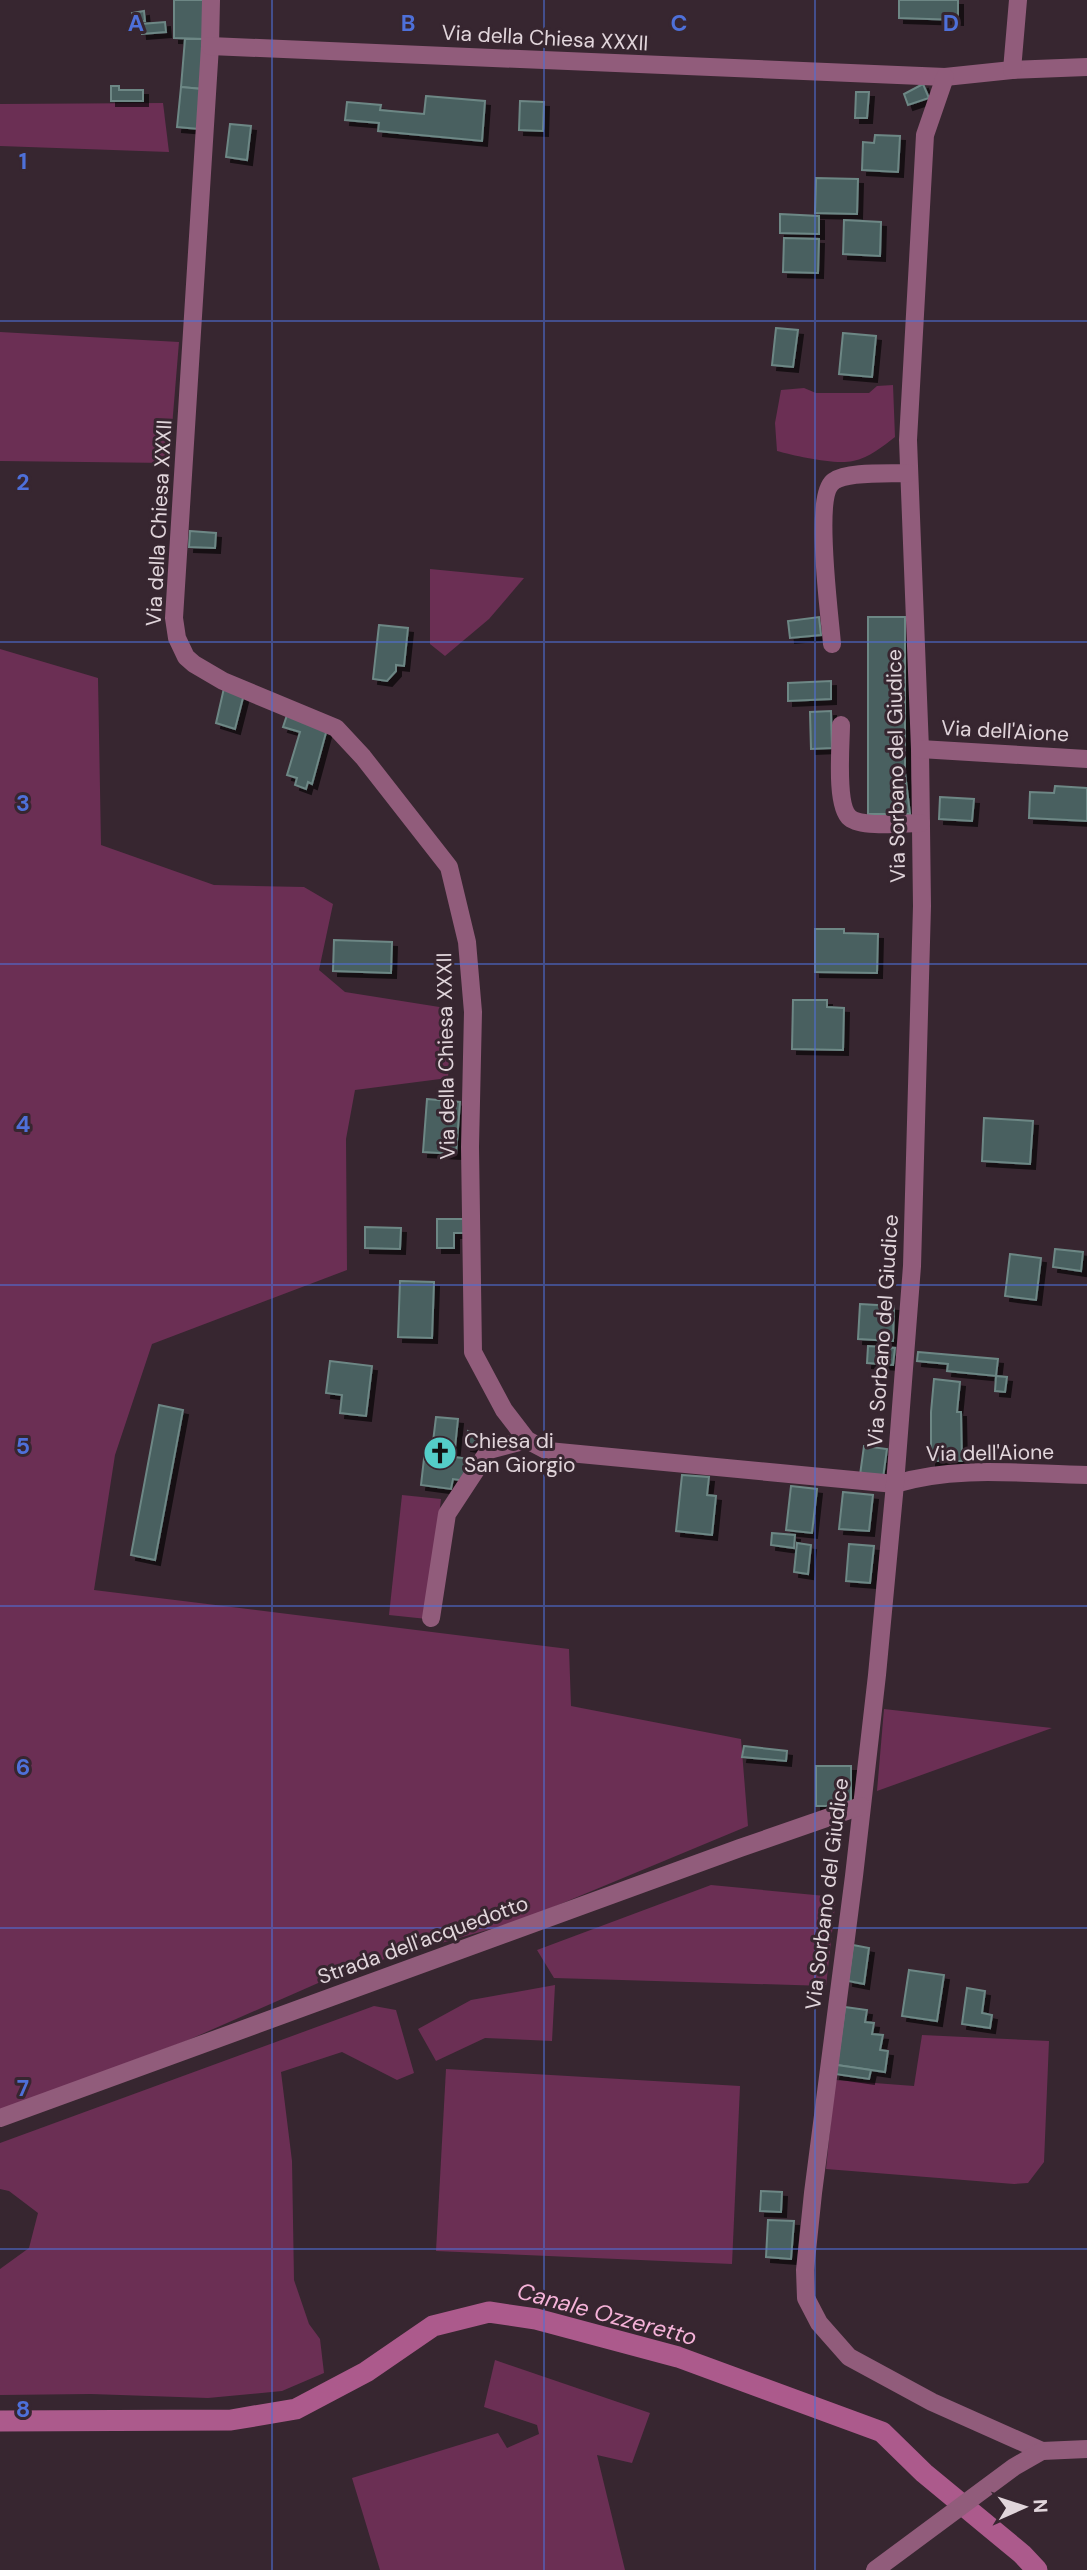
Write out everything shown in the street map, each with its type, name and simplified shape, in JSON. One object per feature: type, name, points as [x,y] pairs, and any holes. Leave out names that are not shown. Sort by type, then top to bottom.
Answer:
[{"type":"street","name":"Via della Chiesa XXXII","points":[[211,0],[174,618],[177,638],[186,657],[223,681],[335,728],[363,757],[449,867],[467,942],[473,1012],[470,1147],[473,1352],[504,1410],[527,1440]]},
{"type":"street","points":[[1012,70],[1018,0]]},
{"type":"street","name":"Via della Chiesa XXXII","points":[[210,46],[945,77],[1087,66]]},
{"type":"street","name":"Via Sorbano del Giudice","points":[[945,77],[925,135],[908,440],[921,823],[920,995],[912,1266],[895,1484],[854,1876],[813,2193],[805,2270],[806,2298],[819,2323],[849,2357],[932,2402],[1042,2451]]},
{"type":"street","points":[[832,645],[822,519],[826,490],[833,481],[846,476],[908,472]]},
{"type":"street","points":[[841,725],[842,804],[849,817],[859,822],[921,823]]},
{"type":"street","name":"Via dell'Aione","points":[[920,749],[1087,759]]},
{"type":"street","points":[[431,1618],[447,1514],[489,1450],[527,1440],[548,1451],[895,1484]]},
{"type":"street","name":"Via dell'Aione","points":[[895,1484],[918,1477],[963,1472],[1087,1475]]},
{"type":"street","name":"Strada dell'acquedotto","points":[[0,2118],[861,1806]]},
{"type":"street","points":[[876,2570],[1013,2467],[1042,2451],[1087,2449]]},
{"type":"shaded area","points":[[163,103],[169,152],[0,146],[0,104]]},
{"type":"shaded area","points":[[0,332],[179,342],[169,463],[0,461]]},
{"type":"shaded area","points":[[893,385],[895,437],[881,448],[859,459],[845,462],[777,451],[775,423],[781,390],[804,388],[816,393],[869,393],[877,386]]},
{"type":"shaded area","points":[[430,569],[524,578],[489,619],[445,656],[430,644]]},
{"type":"shaded area","points":[[0,649],[98,678],[101,845],[214,885],[304,887],[333,904],[319,970],[345,992],[452,1009],[448,1078],[355,1090],[346,1139],[347,1270],[152,1344],[115,1455],[94,1590],[569,1649],[571,1706],[741,1739],[748,1826],[522,1920],[350,1969],[186,2041],[0,2110]]},
{"type":"shaded area","points":[[402,1495],[441,1499],[427,1619],[389,1615]]},
{"type":"shaded area","points":[[884,1709],[1052,1728],[877,1791]]},
{"type":"shaded area","points":[[711,1885],[836,1897],[826,1986],[554,1978],[537,1950]]},
{"type":"shaded area","points":[[555,1985],[552,2041],[485,2038],[436,2061],[418,2029],[471,2000]]},
{"type":"shaded area","points":[[374,2006],[396,2010],[414,2073],[397,2080],[342,2052],[281,2072],[292,2161],[294,2280],[309,2324],[320,2339],[324,2373],[282,2391],[208,2398],[91,2394],[0,2395],[0,2269],[29,2248],[38,2213],[9,2191],[0,2189],[0,2143]]},
{"type":"shaded area","points":[[922,2035],[1049,2041],[1044,2162],[1028,2183],[826,2169],[835,2080],[914,2086]]},
{"type":"shaded area","points":[[446,2069],[740,2086],[732,2264],[436,2251]]},
{"type":"shaded area","points":[[495,2360],[650,2413],[632,2463],[597,2455],[625,2570],[380,2570],[352,2478],[498,2433],[507,2448],[539,2434],[537,2425],[484,2407]]},
{"type":"building","points":[[174,0],[205,0],[205,39],[174,38]]},
{"type":"building","points":[[899,0],[958,0],[958,20],[899,18]]},
{"type":"building","points":[[144,11],[145,21],[133,22],[132,13]]},
{"type":"building","points":[[165,22],[166,32],[142,34],[141,24]]},
{"type":"building","points":[[185,39],[205,39],[202,89],[181,87]]},
{"type":"building","points":[[923,84],[929,98],[908,105],[904,94]]},
{"type":"building","points":[[111,86],[119,86],[119,90],[143,90],[143,101],[111,101]]},
{"type":"building","points":[[181,87],[202,89],[199,129],[177,127]]},
{"type":"building","points":[[856,92],[869,92],[867,118],[855,118]]},
{"type":"building","points":[[426,96],[485,101],[482,141],[378,131],[379,123],[345,120],[347,102],[381,105],[380,110],[424,114]]},
{"type":"building","points":[[520,101],[544,102],[543,131],[519,130]]},
{"type":"building","points":[[230,124],[251,126],[247,160],[226,157]]},
{"type":"building","points":[[875,135],[900,136],[898,172],[862,170],[863,142],[874,143]]},
{"type":"building","points":[[816,178],[858,179],[857,214],[815,213]]},
{"type":"building","points":[[780,214],[819,216],[819,234],[780,233]]},
{"type":"building","points":[[844,220],[881,222],[880,256],[843,254]]},
{"type":"building","points":[[784,238],[819,239],[818,273],[783,272]]},
{"type":"building","points":[[776,328],[798,330],[793,367],[772,365]]},
{"type":"building","points":[[843,333],[876,336],[872,377],[839,374]]},
{"type":"building","points":[[190,531],[216,533],[215,548],[189,547]]},
{"type":"building","points":[[819,617],[821,635],[790,638],[788,621]]},
{"type":"building","points":[[868,617],[905,617],[905,773],[910,814],[868,814]]},
{"type":"building","points":[[379,625],[408,628],[404,666],[396,665],[396,671],[387,681],[373,679]]},
{"type":"building","points":[[831,681],[831,699],[788,701],[788,683]]},
{"type":"building","points":[[224,688],[244,694],[235,729],[216,723]]},
{"type":"building","points":[[831,711],[832,748],[811,749],[810,712]]},
{"type":"building","points":[[287,715],[327,729],[312,784],[308,782],[306,789],[295,785],[297,778],[287,775],[300,732],[283,727]]},
{"type":"building","points":[[1055,786],[1087,788],[1087,821],[1029,818],[1030,792],[1054,793]]},
{"type":"building","points":[[940,797],[974,799],[972,821],[939,819]]},
{"type":"building","points":[[815,929],[844,929],[844,933],[878,934],[877,973],[815,972]]},
{"type":"building","points":[[334,940],[392,942],[391,973],[333,971]]},
{"type":"building","points":[[793,1000],[827,1000],[827,1007],[844,1008],[843,1050],[792,1049]]},
{"type":"building","points":[[427,1099],[460,1102],[456,1154],[423,1152]]},
{"type":"building","points":[[984,1118],[1033,1121],[1030,1164],[982,1161]]},
{"type":"building","points":[[437,1219],[467,1219],[467,1233],[454,1233],[454,1248],[437,1248]]},
{"type":"building","points":[[365,1227],[401,1228],[400,1249],[365,1248]]},
{"type":"building","points":[[1055,1249],[1083,1252],[1081,1271],[1053,1267]]},
{"type":"building","points":[[1010,1254],[1041,1258],[1036,1300],[1005,1296]]},
{"type":"building","points":[[400,1281],[434,1282],[432,1338],[398,1337]]},
{"type":"building","points":[[860,1304],[894,1306],[893,1341],[858,1339]]},
{"type":"building","points":[[868,1346],[895,1348],[893,1365],[867,1363]]},
{"type":"building","points":[[918,1352],[998,1359],[996,1376],[947,1371],[948,1364],[917,1361]]},
{"type":"building","points":[[330,1361],[372,1366],[366,1416],[340,1413],[342,1395],[326,1393]]},
{"type":"building","points":[[996,1376],[1007,1377],[1005,1392],[995,1391]]},
{"type":"building","points":[[934,1379],[960,1382],[957,1412],[961,1412],[962,1461],[931,1461]]},
{"type":"building","points":[[159,1405],[183,1410],[155,1560],[131,1555]]},
{"type":"building","name":"Chiesa di San Giorgio","points":[[436,1417],[458,1419],[454,1457],[470,1459],[467,1481],[453,1479],[451,1489],[421,1485],[425,1450],[432,1450]]},
{"type":"building","points":[[468,1431],[479,1433],[478,1448],[466,1446]]},
{"type":"building","points":[[864,1446],[887,1449],[883,1478],[860,1475]]},
{"type":"building","points":[[682,1475],[709,1477],[707,1495],[716,1496],[712,1535],[676,1531]]},
{"type":"building","points":[[791,1486],[817,1489],[812,1533],[786,1530]]},
{"type":"building","points":[[843,1492],[873,1495],[869,1531],[839,1529]]},
{"type":"building","points":[[772,1533],[795,1535],[794,1548],[771,1545]]},
{"type":"building","points":[[797,1543],[811,1545],[808,1574],[794,1572]]},
{"type":"building","points":[[849,1544],[874,1546],[870,1583],[846,1581]]},
{"type":"building","points":[[744,1746],[787,1751],[786,1761],[742,1757]]},
{"type":"building","points":[[816,1766],[851,1766],[851,1806],[816,1806]]},
{"type":"building","points":[[853,1945],[869,1948],[864,1984],[848,1981]]},
{"type":"building","points":[[909,1970],[944,1975],[937,2021],[902,2016]]},
{"type":"building","points":[[967,1988],[985,1991],[982,2013],[992,2015],[990,2028],[962,2024]]},
{"type":"building","points":[[845,2007],[867,2010],[865,2022],[874,2023],[872,2034],[883,2035],[880,2050],[888,2051],[885,2072],[837,2065]]},
{"type":"building","points":[[837,2065],[871,2070],[869,2079],[835,2074]]},
{"type":"building","points":[[761,2191],[782,2192],[781,2212],[760,2211]]},
{"type":"building","points":[[768,2220],[794,2221],[791,2259],[766,2257]]},
{"type":"waterway","name":"Canale Ozzeretto","points":[[0,2421],[231,2420],[296,2409],[366,2372],[433,2326],[489,2312],[536,2319],[678,2357],[882,2432],[924,2473],[1022,2554],[1037,2570]]},
{"type":"place","name":"Chiesa di San Giorgio","points":[[440,1453]]}]
